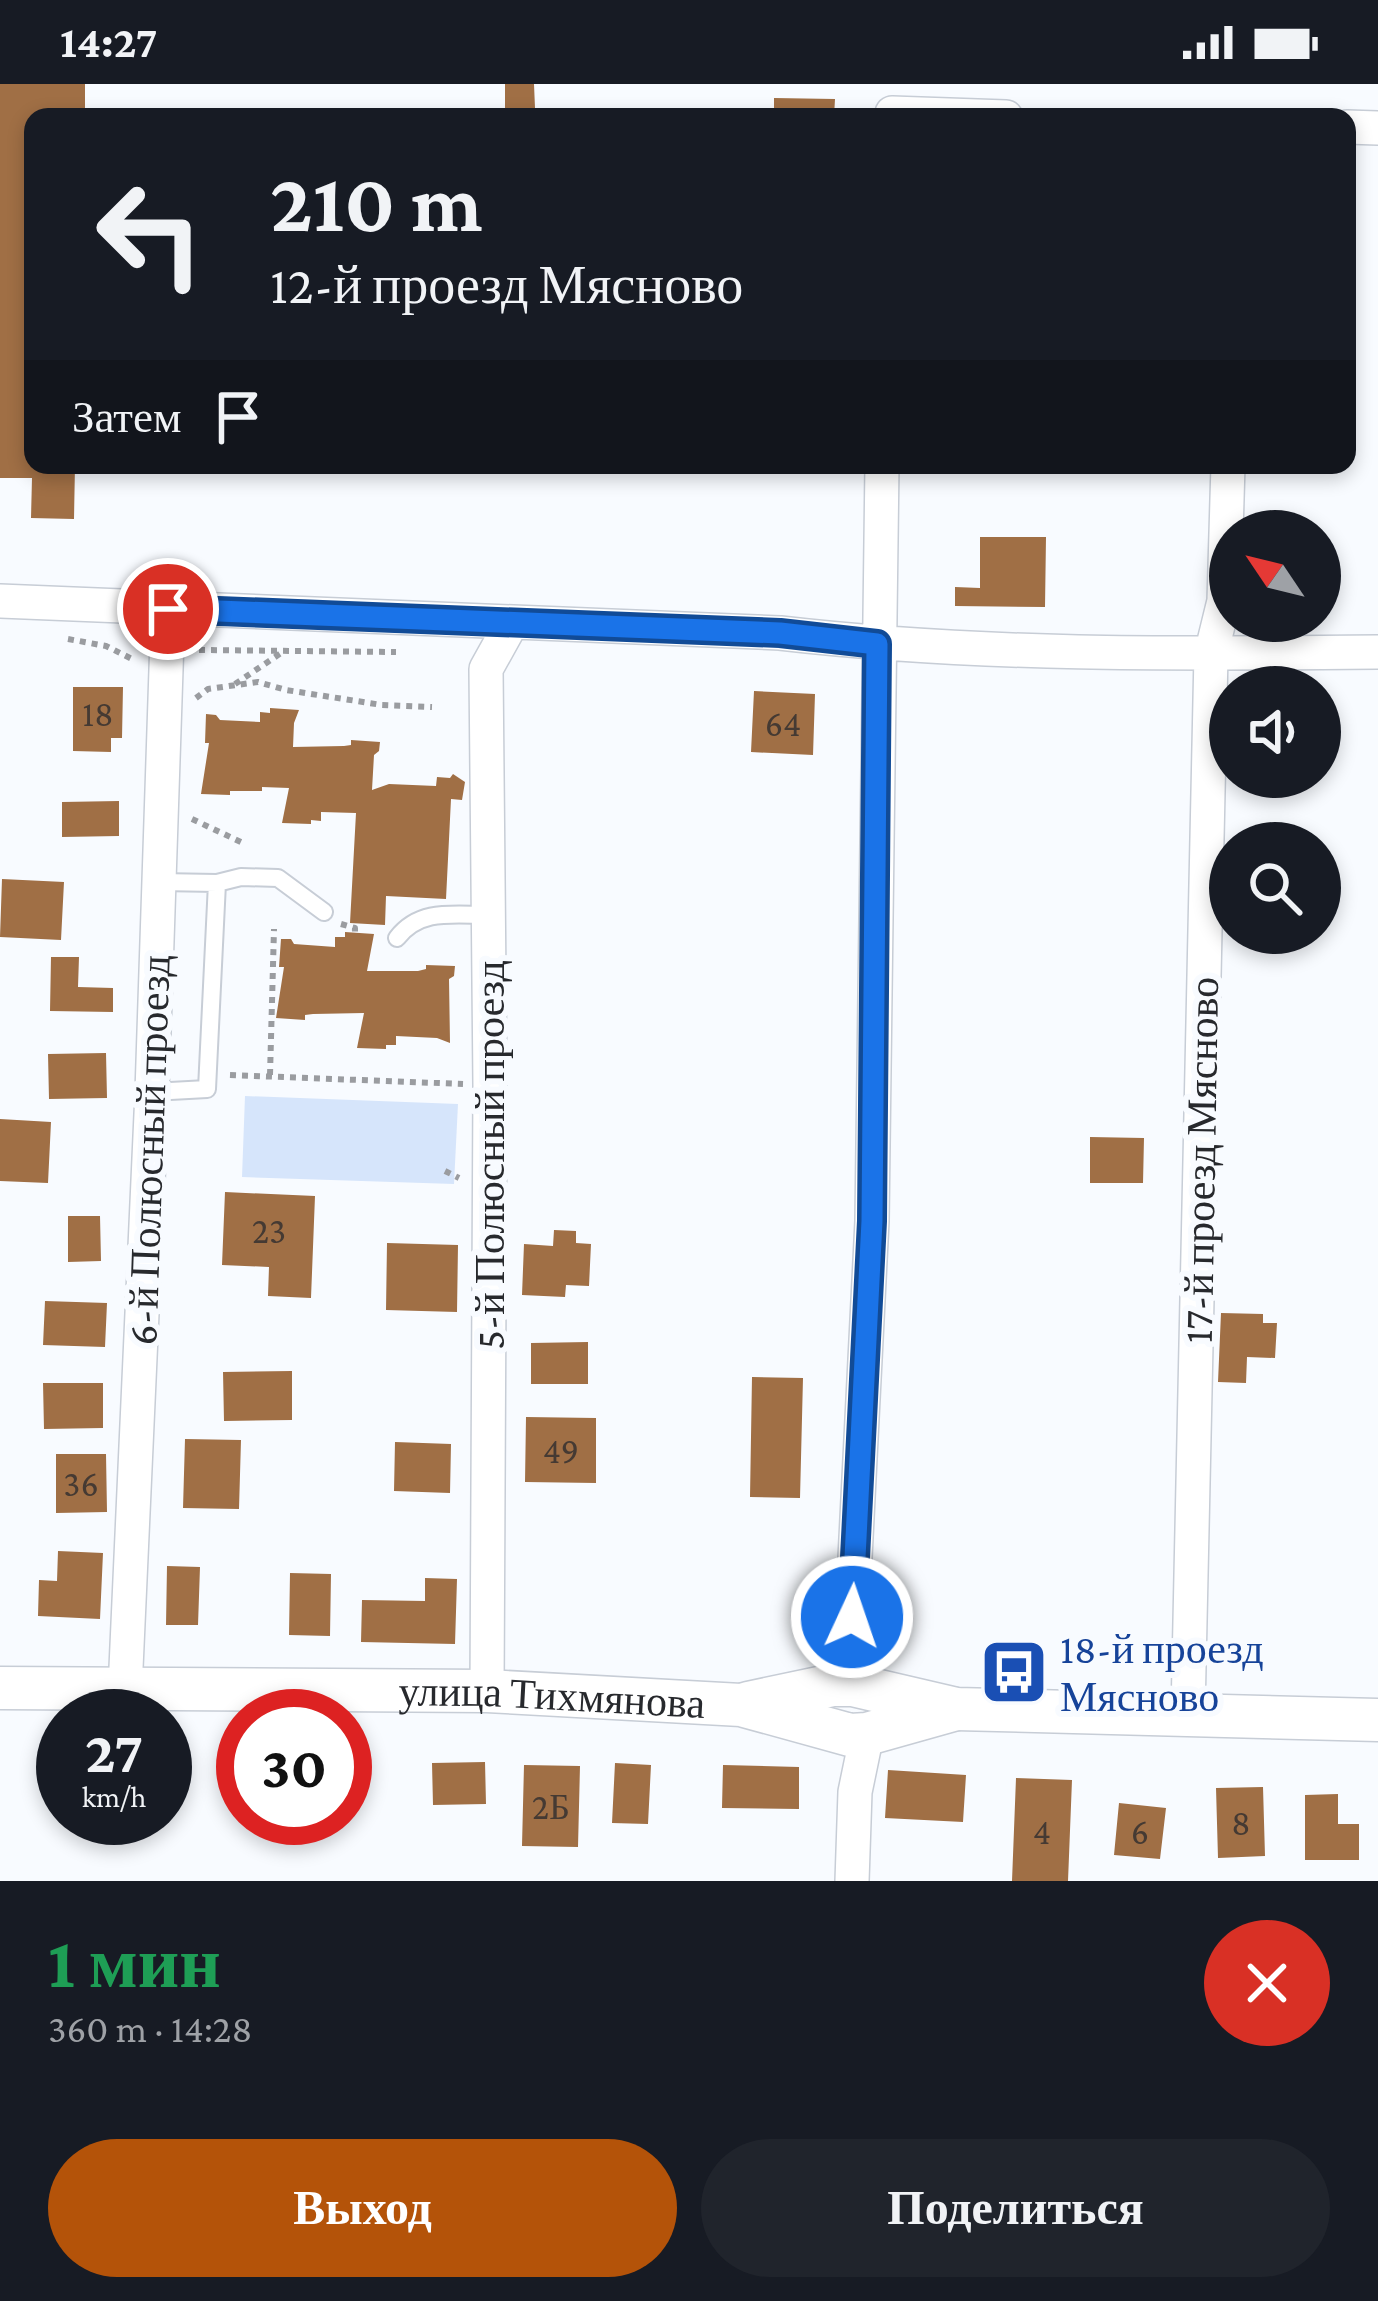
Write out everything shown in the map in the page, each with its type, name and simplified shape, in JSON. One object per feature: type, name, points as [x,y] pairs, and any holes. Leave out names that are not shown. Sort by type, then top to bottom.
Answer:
[{"type":"street","points":[[852,1881],[855,1792],[849,1733],[873,1711],[852,1686],[852,1617],[872,1221],[882,474]]},
{"type":"street","name":"17-й проезд Мясново","points":[[1188,1713],[1211,654],[1224,601],[1228,474]]},
{"type":"street","points":[[0,601],[780,633],[877,644],[1211,654],[1378,652]]},
{"type":"street","name":"6-й Полюсный проезд","points":[[125,1689],[159,882],[178,693],[168,609]]},
{"type":"street","name":"5-й Полюсный проезд","points":[[487,1691],[486,669],[511,624]]},
{"type":"street","name":"улица Тихмянова","points":[[741,1705],[852,1686],[956,1709],[1378,1720]]},
{"type":"street","name":"улица Тихмянова","points":[[0,1688],[62,1689]]},
{"type":"street","name":"улица Тихмянова","points":[[192,1690],[487,1691],[741,1705],[849,1733],[956,1709]]},
{"type":"lane","points":[[159,882],[217,884],[241,877],[278,878],[324,912]]},
{"type":"lane","points":[[152,1092],[207,1089],[217,884]]},
{"type":"lane","points":[[397,938],[409,923],[428,916],[489,915]]},
{"type":"path","points":[[66,638],[128,655],[178,693],[258,682],[363,702],[432,706]]},
{"type":"path","points":[[197,650],[401,652]]},
{"type":"path","points":[[232,686],[284,651]]},
{"type":"path","points":[[182,810],[243,843]]},
{"type":"path","points":[[271,1077],[274,929]]},
{"type":"path","points":[[208,1074],[490,1086]]},
{"type":"shaded area","points":[[245,1096],[458,1104],[454,1184],[242,1177]]},
{"type":"building","points":[[0,84],[85,84],[85,108],[24,108],[24,474],[75,474],[74,519],[31,518],[32,478],[0,478]]},
{"type":"building","points":[[505,84],[534,84],[535,108],[505,108]]},
{"type":"building","points":[[774,98],[835,99],[834,108],[774,108]]},
{"type":"building","points":[[980,537],[1046,537],[1045,607],[955,606],[955,587],[980,588]]},
{"type":"building","points":[[73,687],[123,687],[122,738],[111,738],[111,752],[73,751]]},
{"type":"building","points":[[754,691],[815,694],[813,755],[751,752]]},
{"type":"building","points":[[270,708],[299,710],[293,747],[344,746],[351,745],[351,740],[380,742],[374,755],[372,790],[389,784],[436,786],[437,777],[453,774],[465,782],[462,800],[451,799],[446,899],[386,896],[385,925],[350,923],[356,813],[321,812],[321,821],[311,820],[311,824],[282,823],[289,788],[201,794],[209,743],[205,743],[206,714],[220,720],[260,722],[260,712],[270,713]]},
{"type":"building","points":[[119,801],[119,836],[62,837],[62,802]]},
{"type":"building","points":[[2,879],[64,882],[61,940],[0,937]]},
{"type":"building","points":[[345,932],[374,934],[367,971],[455,966],[449,979],[450,1043],[396,1036],[396,1045],[386,1045],[386,1049],[357,1048],[364,1013],[313,1014],[305,1015],[305,1020],[276,1018],[284,967],[279,967],[281,939],[335,947],[335,937],[345,937]]},
{"type":"building","points":[[51,957],[79,957],[78,987],[113,988],[113,1012],[50,1011]]},
{"type":"building","points":[[106,1053],[107,1098],[49,1099],[48,1054]]},
{"type":"building","points":[[0,1119],[51,1122],[48,1183],[0,1181]]},
{"type":"building","points":[[1090,1137],[1144,1138],[1143,1183],[1090,1183]]},
{"type":"building","points":[[225,1192],[315,1196],[311,1298],[268,1296],[269,1267],[222,1265]]},
{"type":"building","points":[[68,1216],[100,1216],[101,1261],[68,1262]]},
{"type":"building","points":[[554,1230],[576,1231],[576,1243],[591,1244],[589,1286],[566,1285],[565,1297],[522,1295],[524,1244],[553,1246]]},
{"type":"building","points":[[387,1243],[458,1245],[457,1312],[386,1310]]},
{"type":"building","points":[[45,1301],[107,1303],[105,1347],[43,1345]]},
{"type":"building","points":[[1221,1313],[1263,1314],[1263,1323],[1277,1323],[1275,1358],[1247,1357],[1246,1383],[1218,1382]]},
{"type":"building","points":[[588,1342],[588,1384],[531,1384],[531,1343]]},
{"type":"building","points":[[292,1371],[292,1420],[224,1421],[223,1372]]},
{"type":"building","points":[[752,1377],[803,1378],[800,1498],[750,1497]]},
{"type":"building","points":[[43,1383],[103,1383],[103,1428],[44,1429]]},
{"type":"building","points":[[526,1417],[596,1418],[596,1483],[525,1482]]},
{"type":"building","points":[[185,1439],[241,1440],[239,1509],[183,1508]]},
{"type":"building","points":[[395,1442],[451,1444],[450,1493],[394,1491]]},
{"type":"building","points":[[56,1454],[106,1454],[107,1512],[56,1513]]},
{"type":"building","points":[[58,1551],[103,1553],[100,1619],[38,1616],[39,1580],[57,1581]]},
{"type":"building","points":[[167,1566],[200,1567],[198,1625],[166,1625]]},
{"type":"building","points":[[290,1573],[331,1574],[330,1636],[289,1635]]},
{"type":"building","points":[[425,1578],[457,1579],[455,1644],[361,1642],[362,1600],[425,1601]]},
{"type":"building","points":[[485,1762],[486,1804],[433,1805],[432,1763]]},
{"type":"building","points":[[615,1763],[651,1765],[648,1824],[612,1823]]},
{"type":"building","points":[[524,1765],[580,1766],[578,1847],[522,1846]]},
{"type":"building","points":[[723,1765],[799,1767],[799,1809],[722,1808]]},
{"type":"building","points":[[888,1770],[966,1775],[963,1822],[885,1818]]},
{"type":"building","points":[[1016,1778],[1072,1780],[1068,1881],[1012,1881]]},
{"type":"building","points":[[1263,1787],[1265,1856],[1218,1858],[1216,1788]]},
{"type":"building","points":[[1338,1794],[1338,1824],[1359,1824],[1359,1860],[1305,1860],[1305,1795]]},
{"type":"building","points":[[1119,1803],[1166,1808],[1160,1859],[1114,1855]]},
{"type":"place","name":"18-й проезд Мясново","points":[[1014,1672]]},
{"type":"route","points":[[168,609],[780,633],[877,644],[872,1221],[852,1617]]}]
